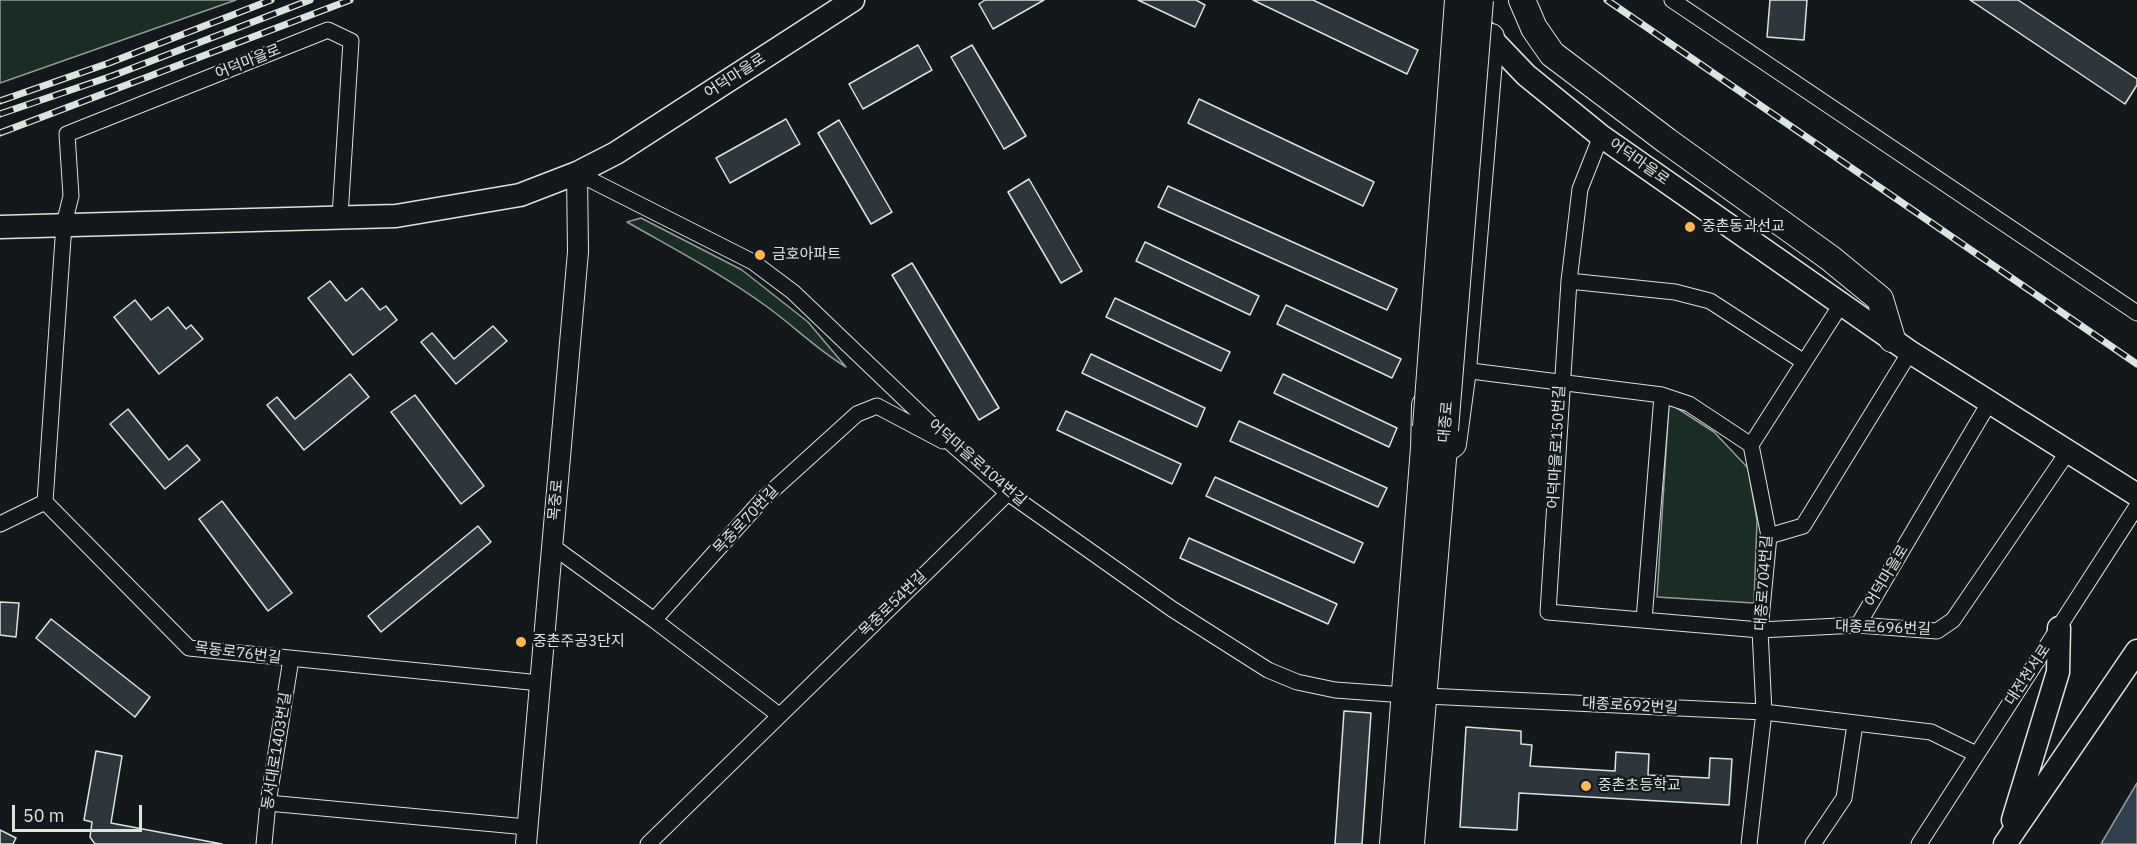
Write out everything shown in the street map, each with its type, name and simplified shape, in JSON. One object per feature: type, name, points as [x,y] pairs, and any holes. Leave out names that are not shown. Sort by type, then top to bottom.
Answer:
[{"type":"main road","name":"어덕마을로","points":[[0,227],[396,216],[520,195],[577,173],[616,153],[853,0]]},
{"type":"main road","points":[[1445,0],[1435,440],[1453,444],[1463,370],[1491,38]]},
{"type":"main road","name":"어덕마을로","points":[[1452,0],[1526,75],[1601,136],[1901,345],[2067,453],[2137,495]]},
{"type":"main road","name":"대종로","points":[[1435,440],[1458,0]]},
{"type":"main road","name":"대종로","points":[[1394,844],[1414,695],[1435,440],[1480,0]]},
{"type":"main road","points":[[1522,0],[1534,28],[1552,54],[1658,135],[1830,258],[1881,299],[1901,345]]},
{"type":"main road","points":[[2006,841],[2058,672],[2059,628]]},
{"type":"main road","points":[[2006,841],[2137,651]]},
{"type":"main road","name":"대종로","points":[[1411,844],[1414,695]]},
{"type":"street","points":[[1672,0],[2137,313]]},
{"type":"street","name":"어덕마을로","points":[[45,502],[64,224],[71,196],[67,134],[328,30],[351,42],[340,216]]},
{"type":"street","name":"어덕마을로150번길","points":[[1548,612],[1569,281],[1580,189],[1601,136]]},
{"type":"street","name":"어덕마을로104번길","points":[[577,173],[761,268],[793,292],[954,446],[1008,493],[1172,609],[1268,670],[1297,682],[1335,690],[1414,695]]},
{"type":"street","name":"목중로","points":[[268,803],[527,835],[578,252],[577,173]]},
{"type":"street","points":[[1569,281],[1675,292],[1710,301],[1804,362]]},
{"type":"street","points":[[1463,370],[1662,395],[1689,404],[1751,445],[1842,303]]},
{"type":"street","points":[[1769,536],[1803,526],[1901,345]]},
{"type":"street","points":[[1644,620],[1662,395]]},
{"type":"street","name":"어덕마을로","points":[[1858,625],[1989,403]]},
{"type":"street","name":"목중로70번길","points":[[654,620],[762,500],[856,414],[877,406],[954,446]]},
{"type":"street","name":"대종로704번길","points":[[1749,844],[1764,712],[1760,630],[1769,536],[1751,445]]},
{"type":"street","name":"대종로696번길","points":[[1548,612],[1760,630],[1858,625],[1937,631],[1953,620],[2067,453]]},
{"type":"street","name":"목중로54번길","points":[[648,844],[1008,493]]},
{"type":"street","points":[[0,524],[45,502]]},
{"type":"street","name":"목동로76번길","points":[[45,502],[189,648],[540,683]]},
{"type":"street","name":"대전천서로","points":[[1919,844],[2137,506]]},
{"type":"street","points":[[552,546],[779,715]]},
{"type":"street","name":"동서대로1403번길","points":[[264,844],[268,803],[291,659]]},
{"type":"street","name":"대종로692번길","points":[[1414,695],[1764,712],[1931,732],[1976,754]]},
{"type":"street","points":[[1813,844],[1844,798],[1855,724]]},
{"type":"green space","points":[[0,0],[236,0],[0,83]]},
{"type":"green space","points":[[641,218],[742,270],[808,322],[846,367],[749,294],[627,222]]},
{"type":"green space","points":[[1669,403],[1714,432],[1748,468],[1757,520],[1754,603],[1657,597]]},
{"type":"water","points":[[2137,783],[2137,844],[2101,844]]},
{"type":"building","points":[[985,0],[1044,0],[993,29],[979,4]]},
{"type":"building","points":[[1138,0],[1196,0],[1205,5],[1195,27]]},
{"type":"building","points":[[1253,0],[1313,0],[1418,50],[1407,74]]},
{"type":"building","points":[[1770,0],[1807,0],[1804,40],[1767,37]]},
{"type":"building","points":[[1970,0],[2018,0],[2137,79],[2137,85],[2125,104]]},
{"type":"building","points":[[918,45],[932,70],[863,109],[849,84]]},
{"type":"building","points":[[972,45],[1026,136],[1004,149],[951,57]]},
{"type":"building","points":[[1199,99],[1374,182],[1363,206],[1188,123]]},
{"type":"building","points":[[786,119],[800,144],[730,183],[716,158]]},
{"type":"building","points":[[839,120],[892,212],[871,224],[818,133]]},
{"type":"building","points":[[1029,179],[1082,271],[1061,283],[1008,192]]},
{"type":"building","points":[[1168,186],[1397,289],[1387,310],[1158,207]]},
{"type":"building","points":[[1145,242],[1259,296],[1250,315],[1136,261]]},
{"type":"building","points":[[912,263],[999,408],[979,420],[892,275]]},
{"type":"building","points":[[330,281],[346,301],[362,288],[380,310],[386,306],[397,320],[353,355],[308,298]]},
{"type":"building","points":[[1115,298],[1230,352],[1221,371],[1106,317]]},
{"type":"building","points":[[135,300],[151,320],[168,307],[186,329],[191,325],[203,339],[159,374],[114,317]]},
{"type":"building","points":[[1286,305],[1401,359],[1392,378],[1277,324]]},
{"type":"building","points":[[493,326],[507,341],[456,384],[421,342],[432,333],[454,359]]},
{"type":"building","points":[[1091,354],[1205,408],[1197,427],[1082,373]]},
{"type":"building","points":[[350,374],[369,397],[304,450],[267,405],[277,397],[295,419]]},
{"type":"building","points":[[1283,374],[1397,428],[1389,447],[1274,393]]},
{"type":"building","points":[[415,395],[484,486],[461,504],[391,412]]},
{"type":"building","points":[[128,409],[169,460],[187,445],[200,460],[165,489],[110,424]]},
{"type":"building","points":[[1066,411],[1181,464],[1172,484],[1057,430]]},
{"type":"building","points":[[1239,421],[1387,488],[1378,507],[1230,441]]},
{"type":"building","points":[[1215,477],[1363,543],[1354,563],[1206,496]]},
{"type":"building","points":[[222,501],[292,593],[268,611],[199,519]]},
{"type":"building","points":[[478,526],[491,542],[381,632],[368,616]]},
{"type":"building","points":[[1189,538],[1337,604],[1328,624],[1180,558]]},
{"type":"building","points":[[0,602],[19,603],[16,637],[0,635]]},
{"type":"building","points":[[51,619],[150,697],[135,717],[36,638]]},
{"type":"building","points":[[1344,711],[1371,713],[1362,844],[1335,844]]},
{"type":"building","points":[[1466,727],[1521,731],[1521,744],[1532,745],[1530,766],[1615,771],[1616,752],[1649,754],[1648,775],[1709,778],[1710,758],[1732,759],[1729,805],[1519,793],[1517,830],[1460,827]]},
{"type":"building","points":[[96,751],[122,756],[111,823],[222,844],[95,844],[90,837],[92,822],[84,820]]},
{"type":"building","points":[[0,830],[16,838],[13,844],[0,844]]},
{"type":"railway","points":[[0,101],[109,63],[271,0]]},
{"type":"railway","points":[[0,114],[112,76],[310,0]]},
{"type":"railway","points":[[0,133],[350,0]]},
{"type":"railway","points":[[1607,0],[2137,364]]},
{"type":"place","name":"중촌동과선교","points":[[1690,227]]},
{"type":"place","name":"금호아파트","points":[[760,255]]},
{"type":"place","name":"중촌주공3단지","points":[[521,642]]},
{"type":"place","name":"중촌초등학교","points":[[1586,786]]}]
